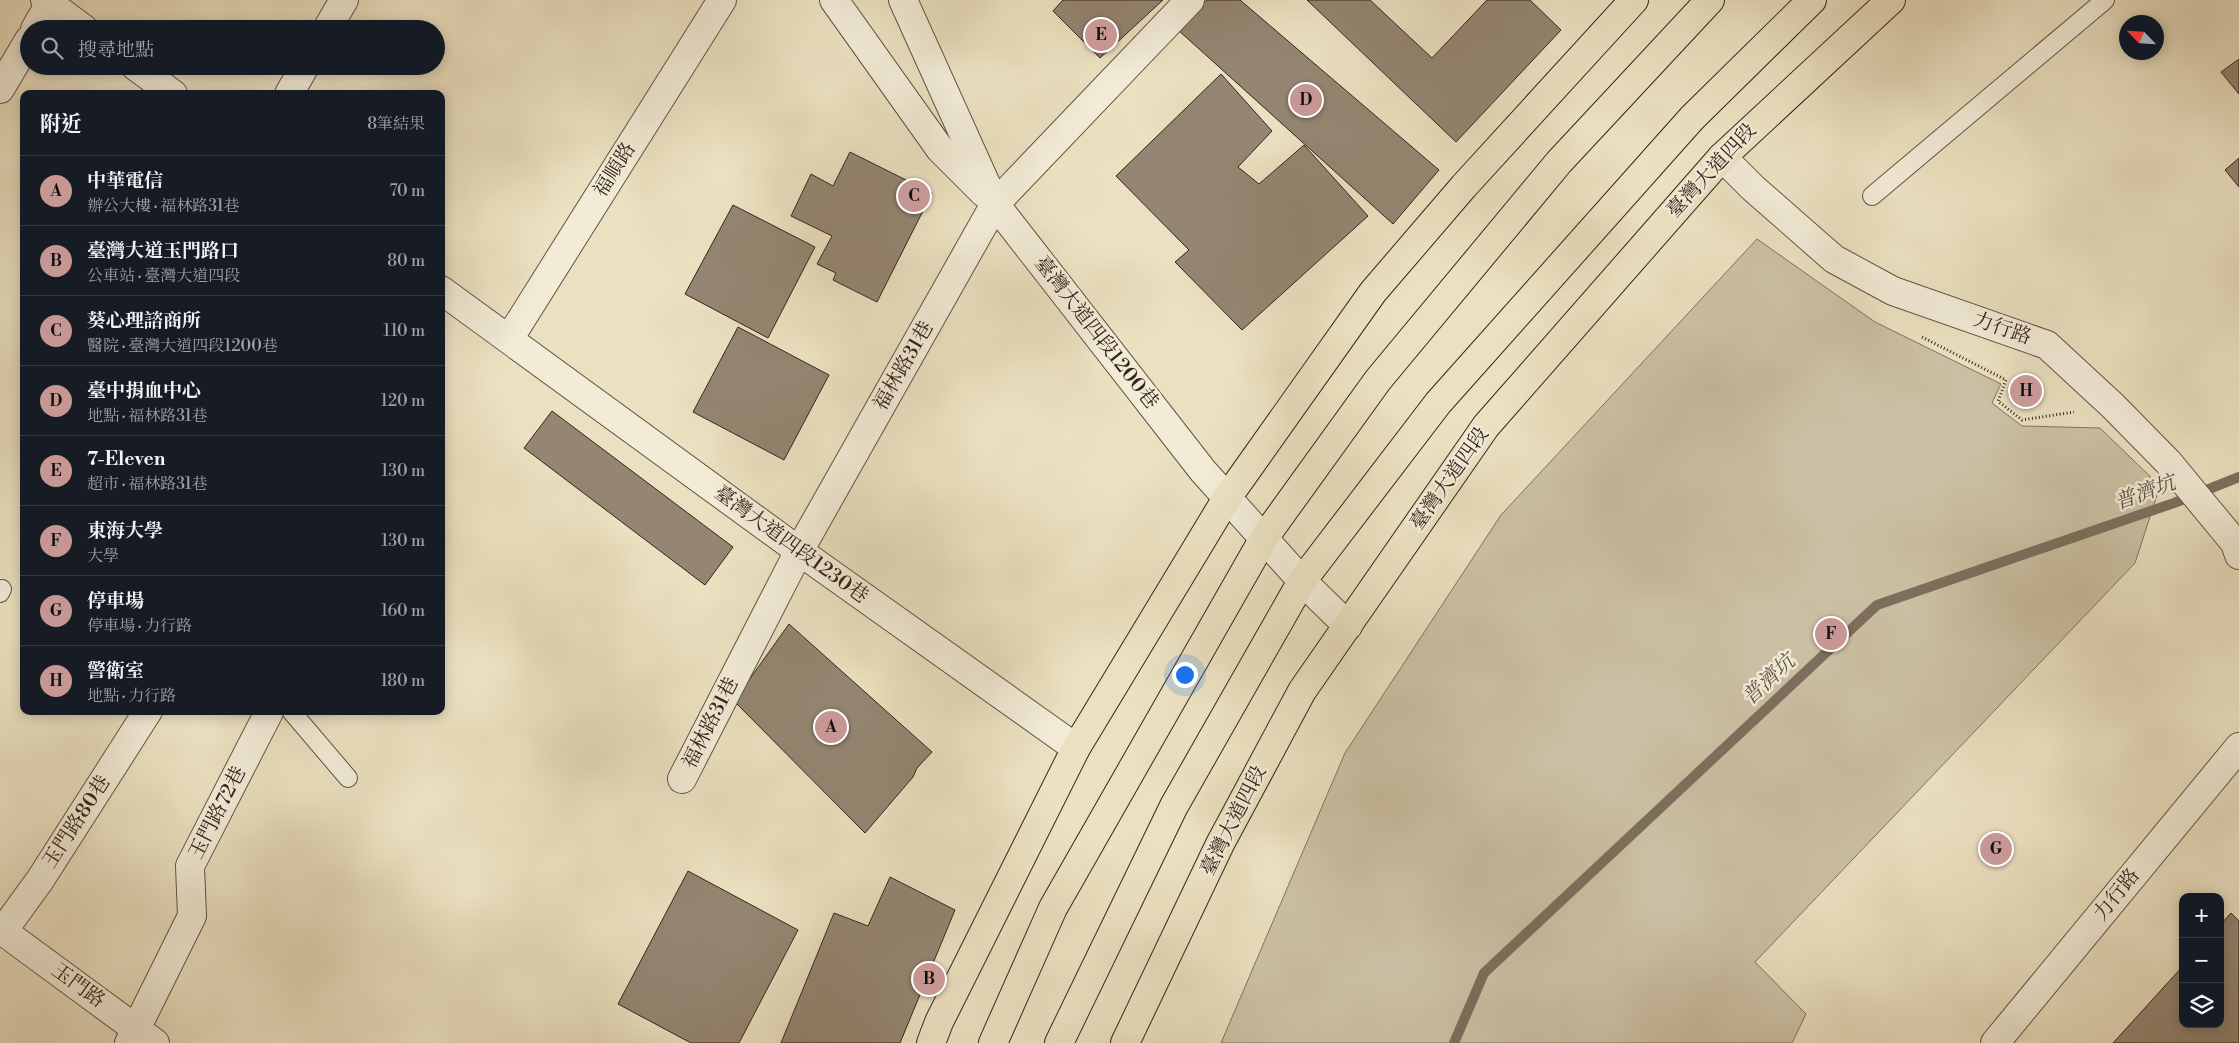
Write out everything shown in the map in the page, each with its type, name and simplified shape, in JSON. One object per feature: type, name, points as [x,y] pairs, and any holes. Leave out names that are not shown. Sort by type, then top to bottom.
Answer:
[{"type":"main road","points":[[931,1043],[939,1022],[1076,748],[1227,498],[1372,292],[1464,186],[1634,0]]},
{"type":"main road","points":[[993,1043],[1053,908],[1264,538],[1378,380],[1559,162],[1710,0]]},
{"type":"main road","points":[[1059,1043],[1174,806],[1302,581],[1438,403],[1692,118],[1812,0]]},
{"type":"main road","name":"臺灣大道四段","points":[[1125,1043],[1224,836],[1302,692],[1486,426],[1722,157],[1891,0]]},
{"type":"street","points":[[332,20],[344,0]]},
{"type":"street","name":"福順路","points":[[509,339],[722,0]]},
{"type":"street","points":[[834,0],[940,149],[996,204]]},
{"type":"street","name":"臺灣大道四段1200巷","points":[[904,0],[996,204],[1197,464],[1302,581],[1348,626]]},
{"type":"street","name":"福林路31巷","points":[[682,779],[799,551],[996,204],[1190,0]]},
{"type":"street","points":[[40,20],[49,1],[73,20]]},
{"type":"street","points":[[0,89],[20,55]]},
{"type":"street","points":[[147,75],[168,90]]},
{"type":"street","points":[[291,90],[300,75]]},
{"type":"street","name":"力行路","points":[[1722,157],[1753,188],[1834,259],[1893,291],[2047,345],[2113,406],[2168,462],[2235,544],[2239,555]]},
{"type":"street","name":"臺灣大道四段1230巷","points":[[445,293],[799,551],[1076,748]]},
{"type":"street","name":"玉門路80巷","points":[[1,930],[40,880],[145,715]]},
{"type":"street","name":"玉門路72巷","points":[[140,1038],[192,916],[190,866],[267,715]]},
{"type":"street","name":"力行路","points":[[1995,1043],[2239,747]]},
{"type":"street","name":"玉門路","points":[[1,930],[140,1038]]},
{"type":"lane","points":[[1872,196],[2106,0]]},
{"type":"lane","points":[[294,715],[348,778]]},
{"type":"shaded area","points":[[1757,239],[1875,322],[2001,384],[1992,403],[2022,426],[2100,428],[2160,486],[2135,563],[1755,962],[1806,1014],[1792,1043],[1221,1043],[1345,753],[1501,515]]},
{"type":"building","points":[[1063,0],[1163,0],[1100,58],[1053,11]]},
{"type":"building","points":[[1207,0],[1240,0],[1439,170],[1393,224],[1177,29]]},
{"type":"building","points":[[1307,0],[1370,0],[1432,58],[1487,0],[1530,0],[1561,30],[1456,142]]},
{"type":"building","points":[[2239,59],[2239,94],[2221,72]]},
{"type":"building","points":[[1221,74],[1272,131],[1238,167],[1259,184],[1304,145],[1368,216],[1242,330],[1175,262],[1189,250],[1116,176]]},
{"type":"building","points":[[850,152],[932,193],[877,302],[833,280],[836,273],[817,264],[832,236],[791,216],[811,174],[833,186]]},
{"type":"building","points":[[2239,158],[2239,187],[2225,170]]},
{"type":"building","points":[[733,205],[815,247],[768,338],[685,294]]},
{"type":"building","points":[[738,327],[829,375],[784,460],[693,412]]},
{"type":"building","points":[[2026,374],[2043,388],[2025,409],[2008,394]]},
{"type":"building","points":[[552,411],[733,547],[705,585],[524,448]]},
{"type":"building","points":[[789,624],[932,752],[865,833],[734,701]]},
{"type":"building","points":[[688,871],[798,930],[739,1043],[691,1043],[618,1004]]},
{"type":"building","points":[[890,877],[955,910],[900,1043],[781,1043],[834,913],[868,926]]},
{"type":"building","points":[[2231,913],[2239,921],[2239,1043],[2113,1043],[2179,970],[2179,1028],[2224,1028],[2224,921]]},
{"type":"waterway","name":"普濟坑","points":[[1454,1043],[1484,973],[1877,605],[2174,503],[2239,477]]},
{"type":"place","name":"7-Eleven","points":[[1101,35]]},
{"type":"place","name":"臺中捐血中心","points":[[1306,100]]},
{"type":"place","name":"葵心理諮商所","points":[[914,196]]},
{"type":"place","name":"警衛室","points":[[2026,391]]},
{"type":"place","name":"東海大學","points":[[1831,634]]},
{"type":"place","name":"中華電信","points":[[831,727]]},
{"type":"place","name":"停車場","points":[[1996,849]]},
{"type":"place","name":"臺灣大道玉門路口","points":[[929,979]]}]
